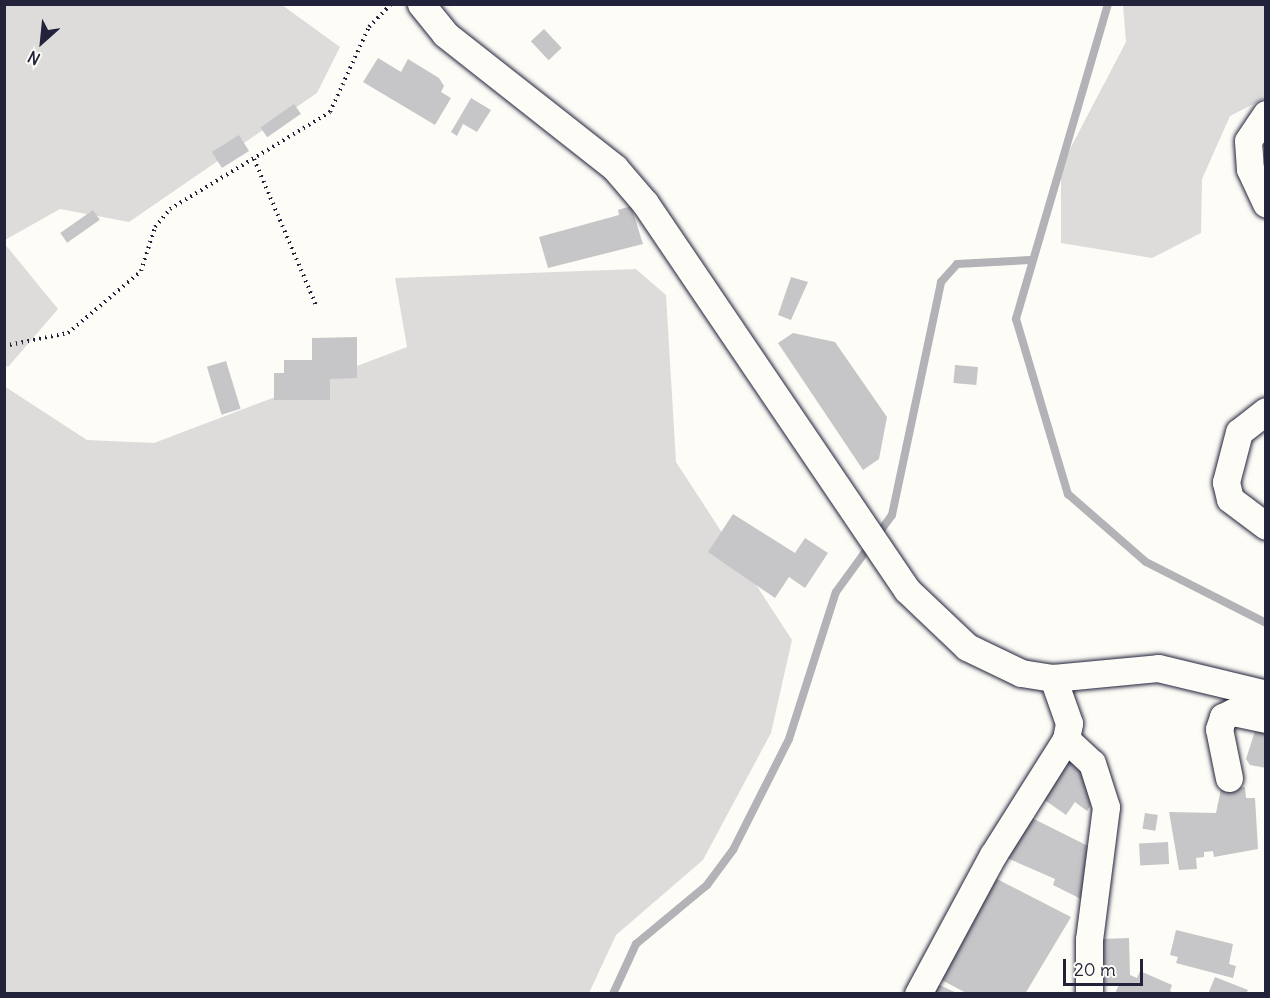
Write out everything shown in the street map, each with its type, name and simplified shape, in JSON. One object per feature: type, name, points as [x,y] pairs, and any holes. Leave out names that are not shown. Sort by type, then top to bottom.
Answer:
[{"type":"street","points":[[421,4],[445,34],[615,168],[638,194],[856,518],[931,618],[967,647],[1021,673],[1053,678],[1158,668],[1266,694]]},
{"type":"street","points":[[1266,114],[1248,141],[1250,169],[1266,204]]},
{"type":"street","points":[[1266,411],[1234,441],[1226,482],[1230,499],[1266,526]]},
{"type":"street","points":[[918,993],[993,855],[1066,739],[1069,723],[1053,678]]},
{"type":"street","points":[[1229,778],[1219,729],[1223,717],[1233,712],[1266,719]]},
{"type":"street","points":[[1066,739],[1092,763],[1104,791],[1089,993]]},
{"type":"path","points":[[4,346],[68,333],[141,271],[155,226],[170,209],[330,111],[369,27],[391,4]]},
{"type":"path","points":[[254,159],[316,305]]},
{"type":"shaded area","points":[[5,5],[282,5],[340,47],[317,93],[129,222],[60,209],[5,240]]},
{"type":"shaded area","points":[[1123,5],[1265,5],[1265,98],[1230,116],[1202,179],[1201,233],[1152,258],[1061,243],[1061,166],[1126,42]]},
{"type":"shaded area","points":[[4,243],[58,309],[8,367],[4,365]]},
{"type":"shaded area","points":[[636,269],[666,295],[676,462],[792,640],[771,733],[703,860],[616,935],[589,993],[5,993],[4,386],[87,440],[154,443],[407,347],[395,278]]},
{"type":"building","points":[[544,29],[562,48],[549,60],[531,41]]},
{"type":"building","points":[[378,58],[401,72],[408,59],[439,78],[444,86],[441,92],[451,98],[435,125],[363,82]]},
{"type":"building","points":[[471,98],[491,110],[477,132],[463,124],[457,136],[451,132]]},
{"type":"building","points":[[294,104],[301,114],[267,137],[260,128]]},
{"type":"building","points":[[239,135],[249,151],[222,168],[212,152]]},
{"type":"building","points":[[631,206],[643,244],[548,268],[539,237],[619,215],[618,210]]},
{"type":"building","points":[[93,210],[100,220],[67,243],[60,233]]},
{"type":"building","points":[[791,277],[808,282],[791,320],[778,315]]},
{"type":"building","points":[[793,333],[835,342],[887,417],[879,459],[863,470],[778,343]]},
{"type":"building","points":[[357,337],[357,378],[330,379],[330,400],[274,400],[274,373],[284,373],[284,360],[312,360],[312,338]]},
{"type":"building","points":[[226,361],[241,409],[221,415],[207,367]]},
{"type":"building","points":[[955,365],[978,367],[976,385],[953,383]]},
{"type":"building","points":[[733,514],[795,553],[805,538],[828,553],[805,588],[789,577],[775,598],[708,552]]},
{"type":"building","points":[[1255,731],[1266,733],[1266,768],[1250,765],[1246,759]]},
{"type":"building","points":[[1064,758],[1089,774],[1092,803],[1087,811],[1075,802],[1066,815],[1039,796]]},
{"type":"building","points":[[1245,787],[1246,798],[1255,798],[1258,849],[1214,857],[1213,851],[1204,852],[1204,857],[1196,858],[1197,869],[1179,870],[1169,812],[1216,813],[1221,789]]},
{"type":"building","points":[[1145,813],[1158,815],[1155,831],[1142,829]]},
{"type":"building","points":[[1028,816],[1094,849],[1087,902],[1053,885],[1055,879],[1007,858]]},
{"type":"building","points":[[1168,842],[1169,864],[1140,865],[1139,844]]},
{"type":"building","points":[[991,876],[1071,917],[1025,994],[968,994],[938,978]]},
{"type":"building","points":[[1176,930],[1233,944],[1229,964],[1236,966],[1233,978],[1176,963],[1178,957],[1170,955]]},
{"type":"building","points":[[1129,938],[1130,975],[1137,978],[1140,971],[1172,985],[1170,991],[1176,994],[1115,994],[1119,984],[1104,985],[1102,939]]},
{"type":"building","points":[[1215,977],[1248,990],[1246,994],[1208,994]]},
{"type":"building","points":[[935,983],[959,994],[931,994]]},
{"type":"waterway","points":[[1108,4],[1016,319],[1068,494],[1146,562],[1266,623]]},
{"type":"waterway","points":[[613,994],[636,944],[707,885],[733,850],[789,739],[836,592],[892,515],[941,282],[957,264],[1030,260]]}]
